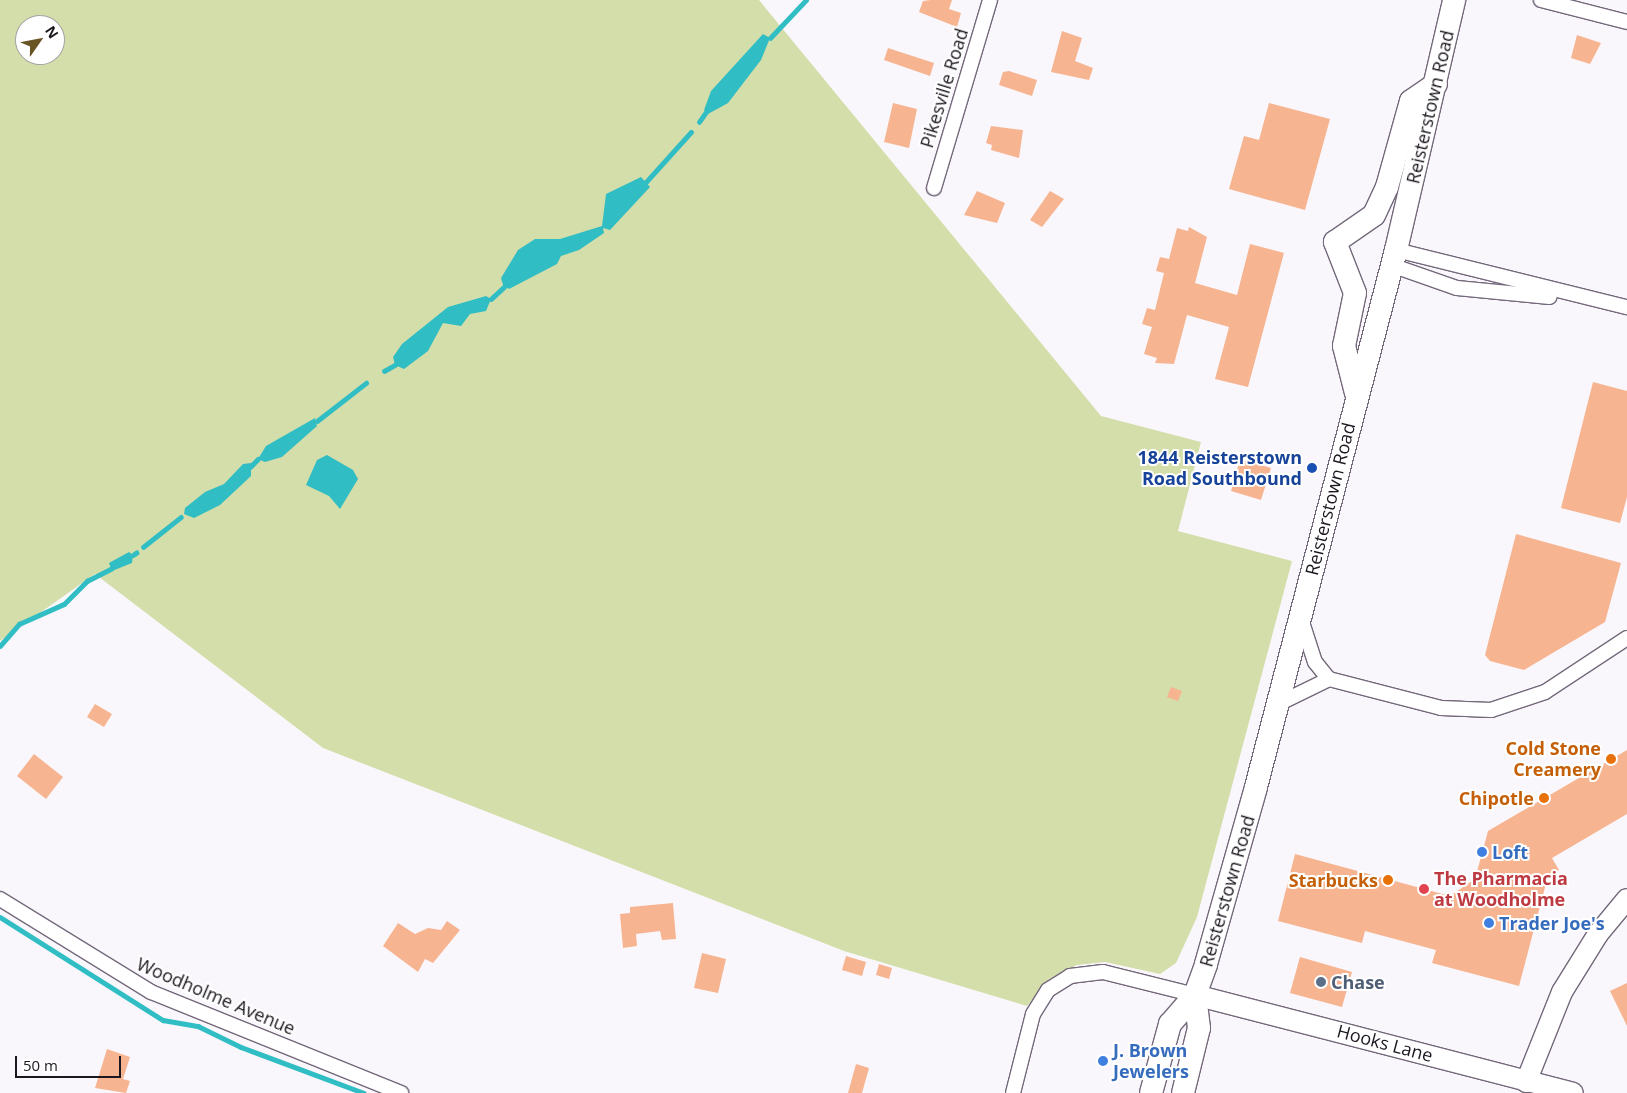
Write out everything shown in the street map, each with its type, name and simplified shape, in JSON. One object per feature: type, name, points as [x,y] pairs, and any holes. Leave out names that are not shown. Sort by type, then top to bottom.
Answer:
[{"type":"main road","name":"Reisterstown Road","points":[[1183,1093],[1199,1028],[1195,996],[1278,704],[1394,258],[1454,0]]},
{"type":"main road","points":[[1357,397],[1344,346],[1355,293],[1334,242],[1374,215],[1387,187],[1411,101],[1436,84]]},
{"type":"main road","name":"Reisterstown Road","points":[[1151,1093],[1170,1024],[1195,996]]},
{"type":"street","name":"Pikesville Road","points":[[934,188],[990,0]]},
{"type":"street","points":[[1541,0],[1627,22]]},
{"type":"street","points":[[1394,258],[1457,288],[1586,299]]},
{"type":"street","points":[[1394,258],[1627,307]]},
{"type":"street","points":[[1300,615],[1315,662],[1329,679]]},
{"type":"street","points":[[1278,704],[1311,684],[1329,679],[1441,708],[1490,710],[1545,692],[1627,638]]},
{"type":"street","points":[[1526,1082],[1562,992],[1598,934],[1627,899]]},
{"type":"street","name":"Woodholme Avenue","points":[[0,900],[151,992],[401,1093]]},
{"type":"street","points":[[1013,1093],[1033,1014],[1048,990],[1070,976],[1104,972],[1195,996]]},
{"type":"street","name":"Hooks Lane","points":[[1195,996],[1573,1093]]},
{"type":"green space","points":[[0,0],[759,0],[1101,416],[1201,442],[1178,531],[1292,561],[1197,917],[1176,963],[1160,974],[1105,962],[1077,965],[1049,979],[1027,1006],[844,951],[323,748],[95,574],[0,641]]},
{"type":"water","points":[[763,34],[770,38],[761,60],[728,103],[708,114],[704,110],[711,91]]},
{"type":"water","points":[[641,177],[650,187],[610,230],[603,228],[604,233],[579,250],[561,256],[557,264],[509,289],[503,285],[501,278],[518,250],[535,239],[560,239],[602,226],[606,194]]},
{"type":"water","points":[[486,296],[491,299],[486,311],[470,314],[461,326],[443,323],[428,351],[404,369],[395,365],[393,357],[402,344],[448,307]]},
{"type":"water","points":[[315,418],[317,426],[282,457],[265,462],[258,459],[266,446]]},
{"type":"water","points":[[327,455],[353,470],[358,479],[340,509],[329,496],[306,485],[317,460]]},
{"type":"water","points":[[251,463],[251,476],[220,505],[194,518],[184,514],[185,508],[205,492],[224,484],[243,464]]},
{"type":"water","points":[[129,552],[133,555],[132,563],[112,571],[109,563]]},
{"type":"building","points":[[952,0],[949,9],[961,13],[957,27],[919,12],[923,1]]},
{"type":"building","points":[[1062,31],[1082,38],[1075,61],[1093,68],[1089,80],[1051,72]]},
{"type":"building","points":[[1577,35],[1601,43],[1590,64],[1571,58]]},
{"type":"building","points":[[888,48],[934,63],[930,76],[884,60]]},
{"type":"building","points":[[1009,71],[1037,80],[1032,96],[999,85],[1003,72]]},
{"type":"building","points":[[893,103],[917,109],[909,148],[884,142]]},
{"type":"building","points":[[1269,103],[1330,119],[1305,210],[1229,189],[1244,136],[1259,140]]},
{"type":"building","points":[[991,126],[1023,130],[1019,158],[991,150],[992,145],[986,143]]},
{"type":"building","points":[[977,191],[1005,203],[997,223],[964,215]]},
{"type":"building","points":[[1050,191],[1064,199],[1042,227],[1030,220]]},
{"type":"building","points":[[1189,227],[1207,237],[1195,283],[1237,295],[1250,244],[1284,253],[1248,387],[1215,379],[1229,327],[1187,315],[1174,364],[1155,363],[1157,358],[1144,354],[1152,327],[1142,324],[1147,308],[1155,310],[1164,273],[1156,271],[1160,257],[1169,259],[1177,228],[1188,231]]},
{"type":"building","points":[[1593,382],[1627,391],[1627,497],[1620,523],[1561,508]]},
{"type":"building","points":[[1240,459],[1271,468],[1261,500],[1231,491]]},
{"type":"building","points":[[1516,534],[1621,563],[1605,622],[1524,670],[1490,661],[1485,655]]},
{"type":"building","points":[[1171,687],[1182,691],[1178,701],[1167,697]]},
{"type":"building","points":[[95,704],[112,714],[104,727],[87,717]]},
{"type":"building","points":[[1627,750],[1627,814],[1552,858],[1559,870],[1548,876],[1519,986],[1432,963],[1436,950],[1365,931],[1362,943],[1278,921],[1295,854],[1450,896],[1475,879],[1488,831]]},
{"type":"building","points":[[34,754],[63,777],[46,799],[17,776]]},
{"type":"building","points":[[673,903],[676,939],[662,940],[660,931],[636,934],[637,946],[623,948],[620,914],[630,913],[630,907]]},
{"type":"building","points":[[447,921],[460,930],[433,963],[425,959],[418,972],[383,946],[398,923],[415,934],[428,928],[441,930]]},
{"type":"building","points":[[702,953],[726,959],[718,993],[694,988]]},
{"type":"building","points":[[846,956],[866,962],[862,976],[842,970]]},
{"type":"building","name":"Chase","points":[[1300,957],[1352,972],[1342,1007],[1290,993]]},
{"type":"building","points":[[879,964],[892,968],[889,979],[876,975]]},
{"type":"building","points":[[1627,983],[1627,1026],[1610,991]]},
{"type":"building","points":[[107,1049],[130,1057],[123,1079],[130,1081],[126,1093],[95,1088]]},
{"type":"building","points":[[856,1064],[869,1068],[862,1093],[848,1093]]},
{"type":"waterway","points":[[770,38],[806,0]]},
{"type":"waterway","points":[[699,122],[706,112]]},
{"type":"waterway","points":[[646,182],[691,132]]},
{"type":"waterway","points":[[491,299],[504,287]]},
{"type":"waterway","points":[[384,371],[395,365]]},
{"type":"waterway","points":[[317,421],[366,383]]},
{"type":"waterway","points":[[250,467],[258,459]]},
{"type":"waterway","points":[[143,547],[181,517]]},
{"type":"waterway","points":[[0,646],[19,624],[64,604],[87,581],[111,569]]},
{"type":"waterway","points":[[0,917],[163,1020],[198,1026],[241,1047],[364,1093]]},
{"type":"place","name":"1844 Reisterstown Road Southbound","points":[[1312,468]]},
{"type":"place","name":"Cold Stone Creamery","points":[[1611,759]]},
{"type":"place","name":"Chipotle","points":[[1544,798]]},
{"type":"place","name":"Loft","points":[[1482,852]]},
{"type":"place","name":"Starbucks","points":[[1388,880]]},
{"type":"place","name":"The Pharmacia at Woodholme","points":[[1424,889]]},
{"type":"place","name":"Trader Joe's","points":[[1489,923]]},
{"type":"place","name":"Chase","points":[[1321,982]]},
{"type":"place","name":"J. Brown Jewelers","points":[[1103,1061]]}]
